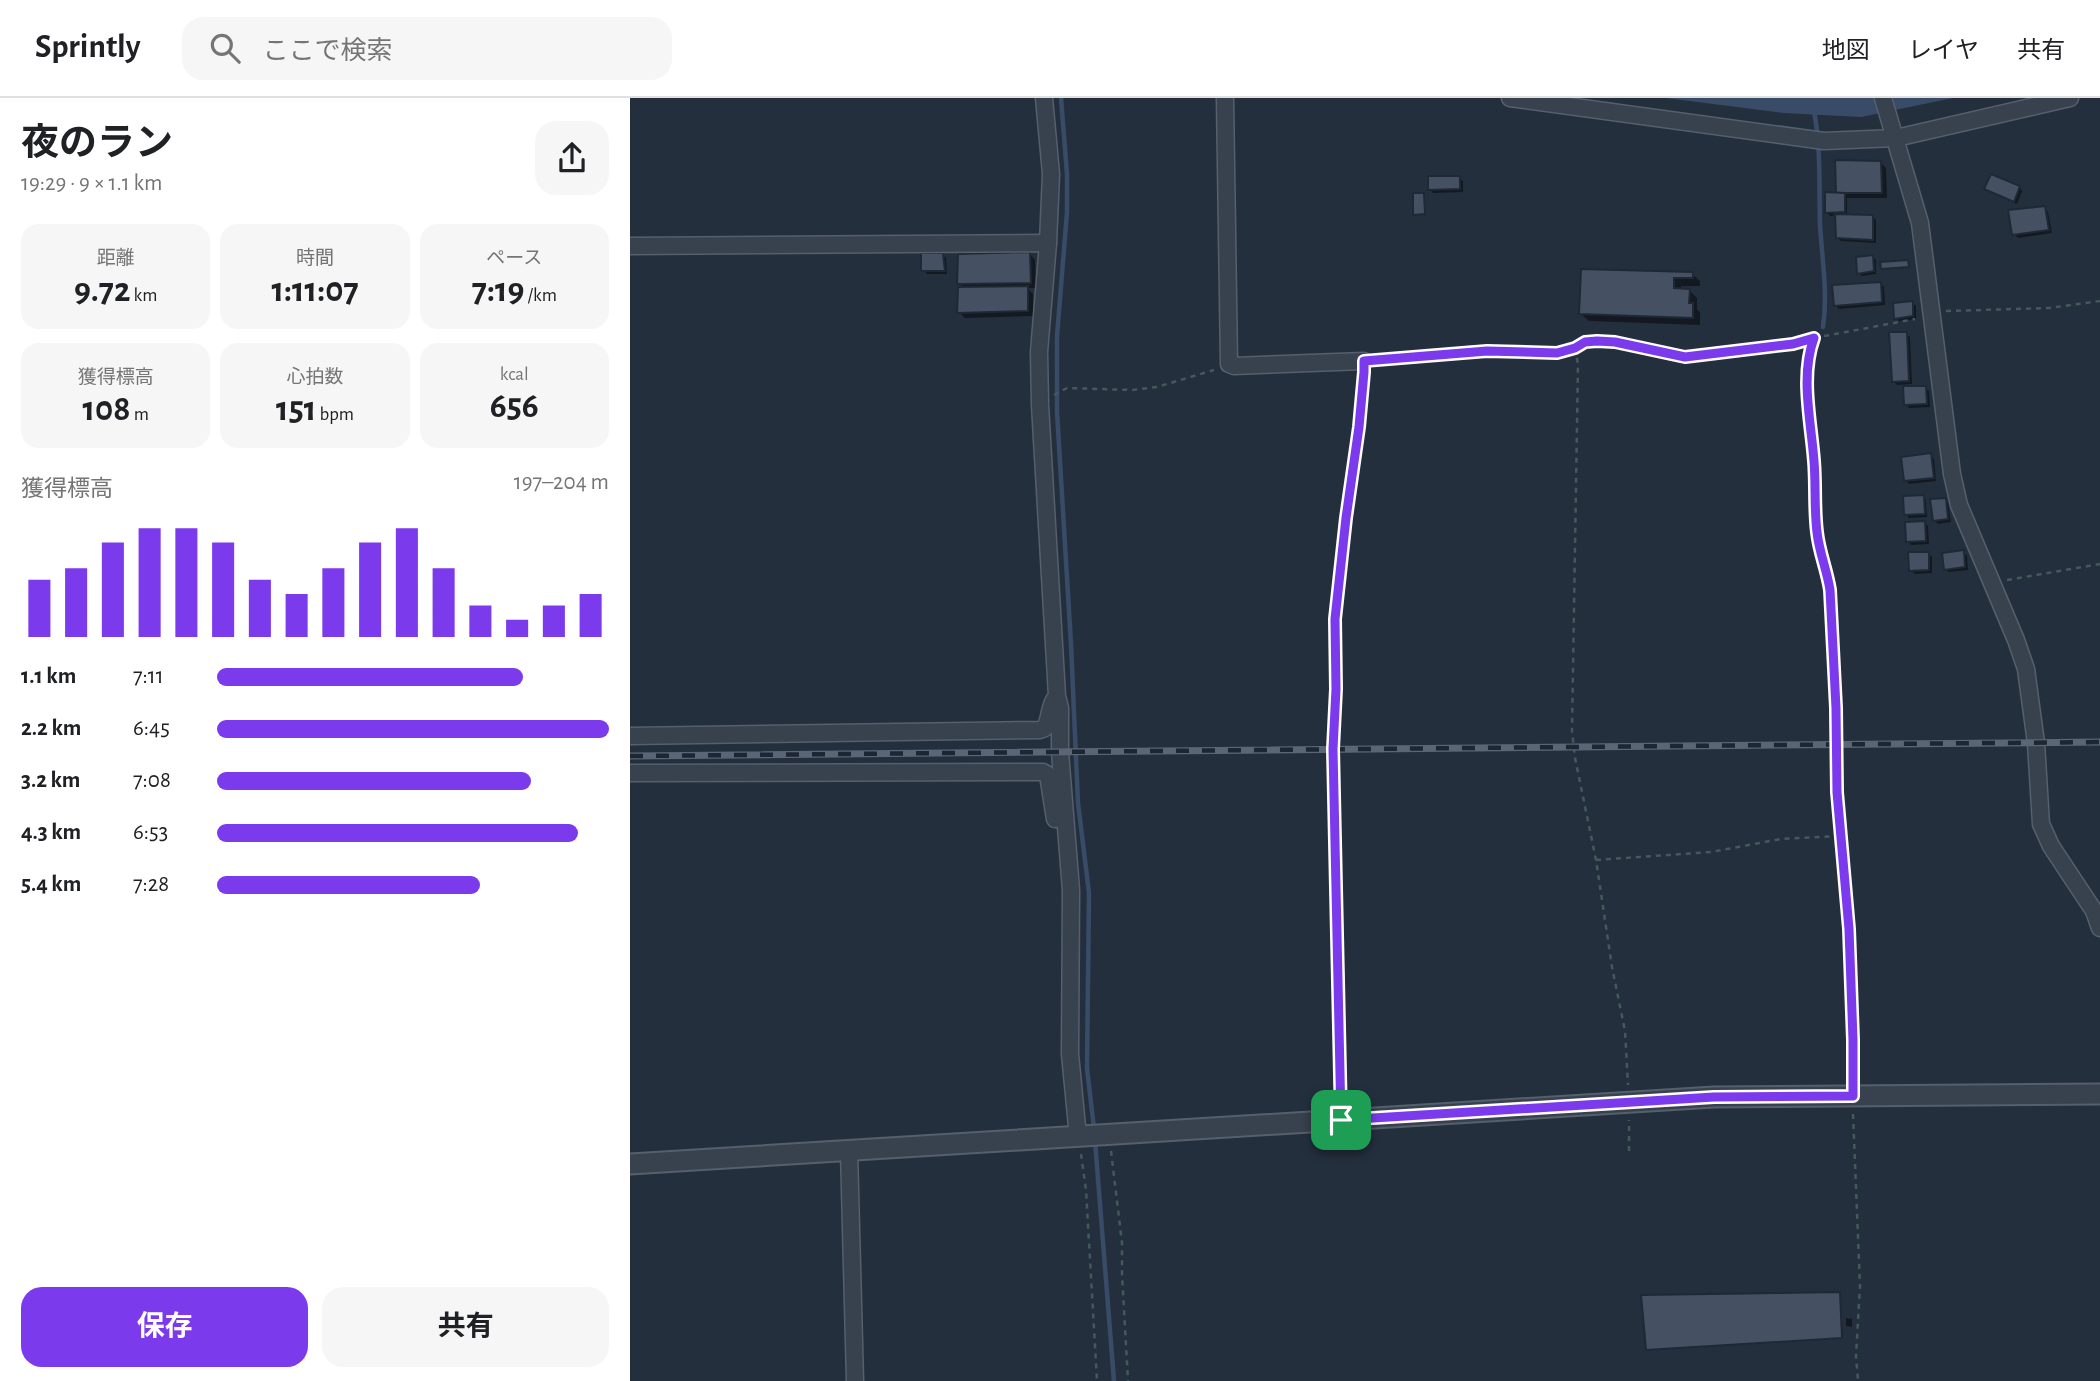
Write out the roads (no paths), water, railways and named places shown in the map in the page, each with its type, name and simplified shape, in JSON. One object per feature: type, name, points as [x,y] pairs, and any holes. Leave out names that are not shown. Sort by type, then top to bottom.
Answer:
[{"type":"street","points":[[1044,98],[1051,174],[1040,352],[1040,405],[1057,695],[1060,708],[1060,752],[1071,890],[1070,1054],[1080,1137]]},
{"type":"street","points":[[1225,98],[1229,364],[1234,366],[1364,361]]},
{"type":"street","points":[[1510,98],[1819,141],[1895,135],[2070,98]]},
{"type":"street","points":[[1883,98],[1920,223],[1952,474],[1959,505],[2017,640],[2026,669],[2036,743],[2041,824],[2051,846],[2094,911],[2100,928]]},
{"type":"street","points":[[630,246],[1048,243]]},
{"type":"street","points":[[630,736],[1040,730],[1049,722],[1050,707],[1057,695]]},
{"type":"street","points":[[630,773],[1042,772],[1048,775],[1055,824],[1068,859]]},
{"type":"street","points":[[630,1164],[1726,1097],[2100,1094]]},
{"type":"street","points":[[849,1151],[855,1381]]},
{"type":"water","points":[[1666,98],[1953,98],[1861,117],[1784,113]]},
{"type":"waterway","points":[[1061,98],[1067,212],[1057,336],[1057,412],[1078,803],[1089,893],[1087,1068],[1094,1129]]},
{"type":"waterway","points":[[1814,111],[1819,153],[1820,225],[1825,289],[1823,327]]},
{"type":"waterway","points":[[1095,1141],[1114,1381]]},
{"type":"railway","points":[[630,756],[2100,742]]}]
